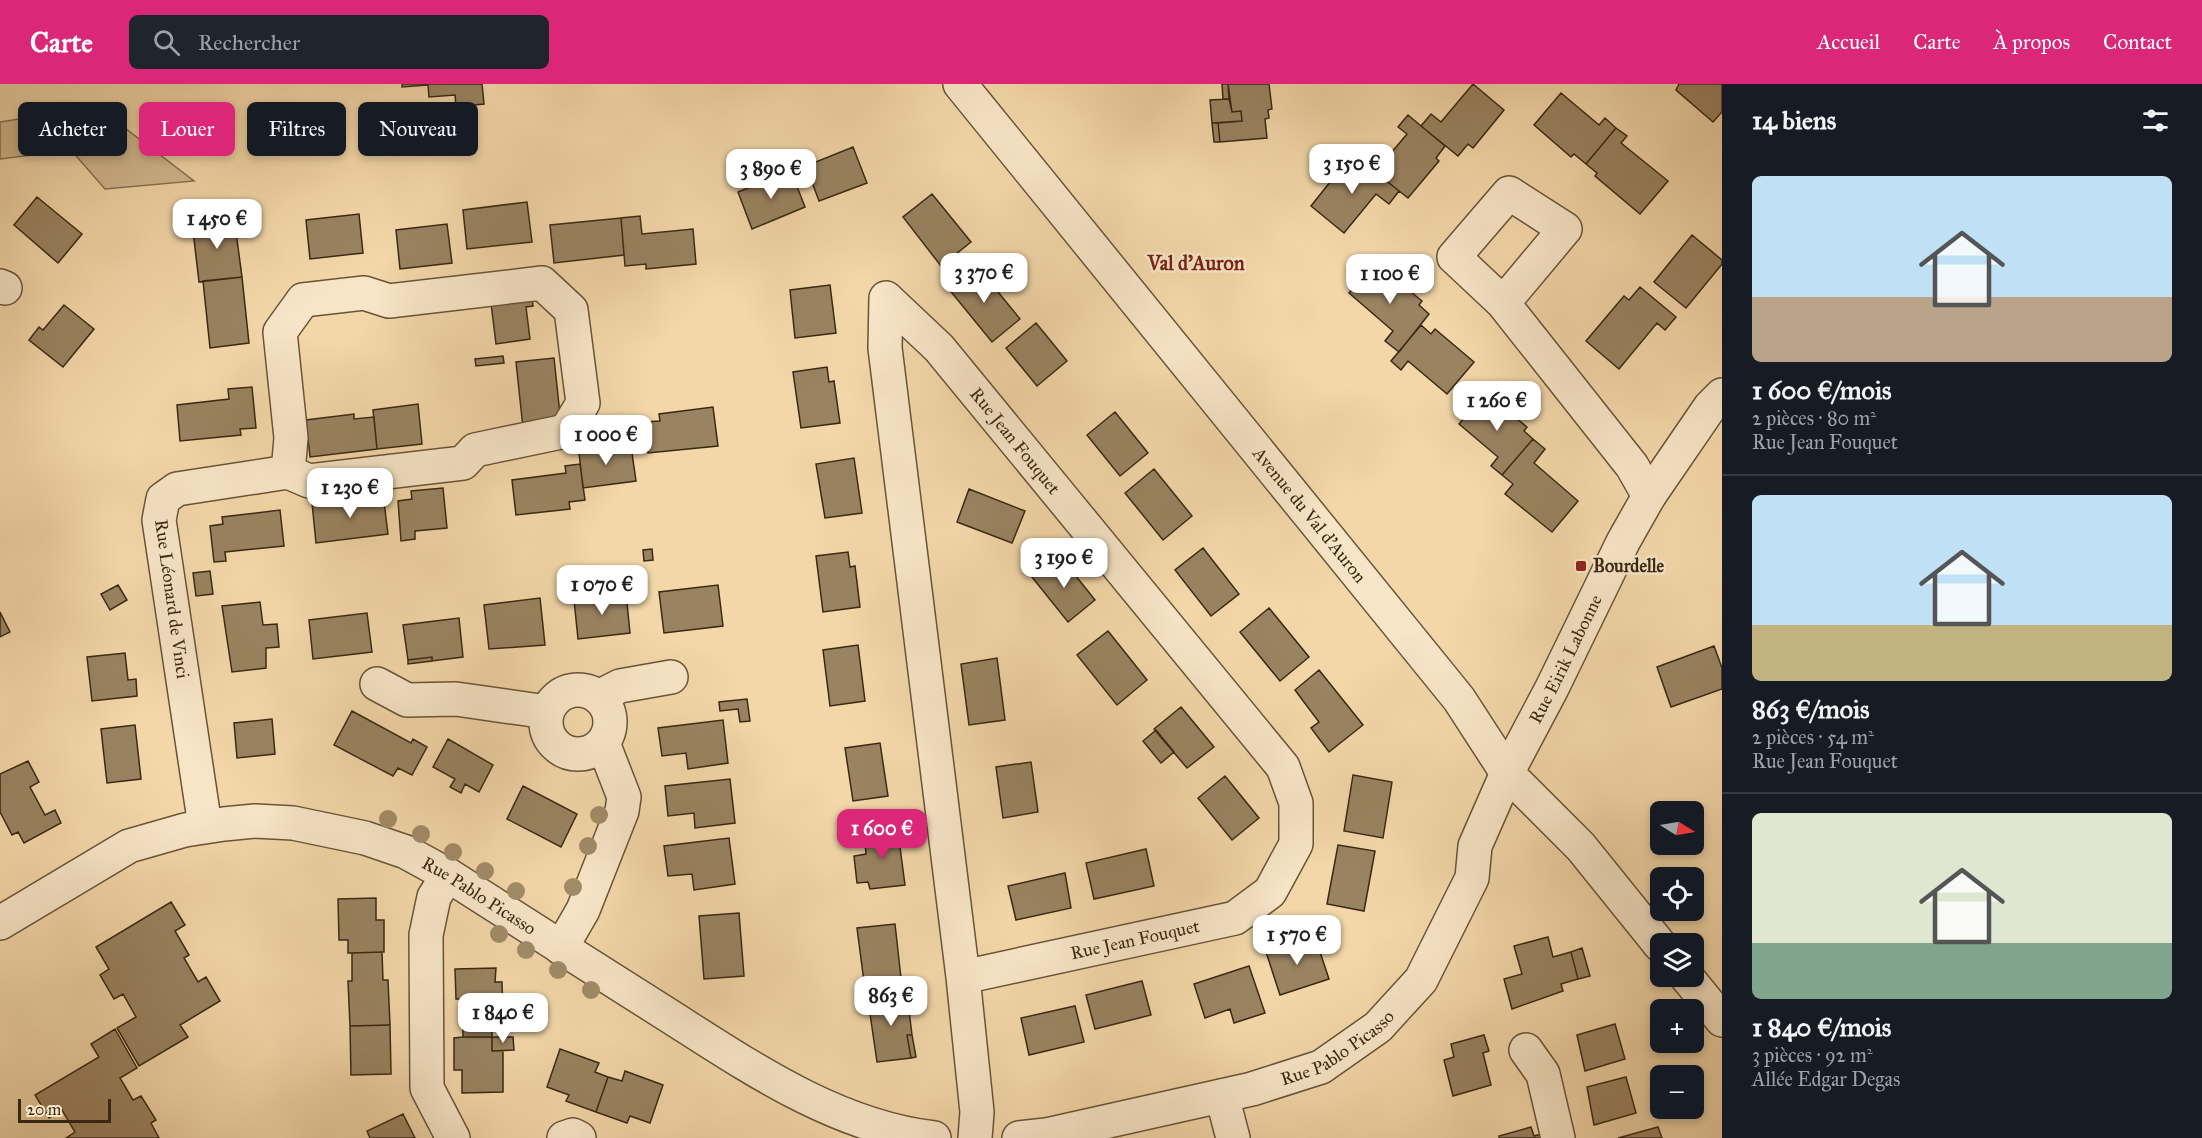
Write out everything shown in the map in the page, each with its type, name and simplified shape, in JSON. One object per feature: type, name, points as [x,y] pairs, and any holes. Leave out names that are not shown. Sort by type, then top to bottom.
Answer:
[{"type":"street","name":"Avenue du Val d'Auron","points":[[960,84],[1459,699],[1507,773],[1581,847],[1650,933]]},
{"type":"street","name":"Rue Léonard de Vinci","points":[[205,826],[159,520],[163,499],[177,489],[288,472],[309,481],[463,463],[475,450],[566,431],[584,403],[571,310],[542,283],[389,301],[364,293],[303,300],[280,332],[291,438],[288,472]]},
{"type":"street","name":"Rue Jean Fouquet","points":[[963,977],[1235,918],[1270,892],[1296,844],[1296,803],[1283,766],[939,348],[886,298],[885,348],[963,977],[977,1112],[975,1138]]},
{"type":"street","points":[[1503,303],[1632,466],[1649,496]]},
{"type":"street","name":"Rue Eirik Labonne","points":[[1507,773],[1649,496],[1718,405]]},
{"type":"street","points":[[598,697],[620,686],[671,677]]},
{"type":"street","points":[[377,684],[407,700],[456,699],[547,712]]},
{"type":"street","points":[[579,689],[598,697],[609,714],[608,734],[603,743],[584,754],[562,750],[548,734],[547,712],[559,696],[569,691],[579,689]]},
{"type":"street","points":[[561,948],[583,910],[622,811],[624,797],[603,743]]},
{"type":"street","name":"Rue Pablo Picasso","points":[[1019,1138],[1046,1135],[1271,1084],[1321,1067],[1378,1027],[1421,980],[1472,878],[1475,846],[1507,773]]},
{"type":"street","name":"Rue Pablo Picasso","points":[[4,913],[129,846],[205,826],[255,821],[293,823],[365,838],[406,852],[448,876],[768,1078],[856,1118],[913,1136],[934,1138]]},
{"type":"street","points":[[448,876],[434,897],[426,935],[427,1088],[453,1138]]},
{"type":"street","points":[[1695,987],[1722,1020]]},
{"type":"street","points":[[1526,1050],[1543,1074],[1558,1138]]},
{"type":"street","points":[[1222,1096],[1233,1138]]},
{"type":"street","points":[[564,1138],[573,1135],[579,1138]]},
{"type":"shaded area","points":[[18,119],[18,156],[24,156],[0,159],[0,122]]},
{"type":"shaded area","points":[[127,130],[139,139],[139,156],[161,156],[194,181],[105,189],[76,156],[127,156]]},
{"type":"building","points":[[402,84],[482,84],[484,104],[456,102],[455,95],[429,97],[428,85],[402,87]]},
{"type":"building","points":[[1222,84],[1228,84],[1229,99],[1223,99]]},
{"type":"building","points":[[1228,84],[1269,84],[1272,109],[1268,110],[1269,118],[1265,119],[1267,138],[1220,142],[1218,123],[1242,121],[1241,111],[1232,112]]},
{"type":"building","points":[[1473,84],[1504,110],[1473,148],[1468,144],[1458,156],[1421,126],[1431,114],[1441,122]]},
{"type":"building","points":[[1679,84],[1722,84],[1722,112],[1713,122],[1676,90]]},
{"type":"building","points":[[1561,93],[1599,125],[1605,118],[1616,128],[1586,164],[1574,154],[1571,157],[1534,125]]},
{"type":"building","points":[[1229,99],[1232,112],[1241,111],[1242,121],[1212,123],[1210,100]]},
{"type":"building","points":[[1408,115],[1445,146],[1436,158],[1439,161],[1408,198],[1375,172],[1407,134],[1398,127]]},
{"type":"building","points":[[1212,123],[1218,123],[1220,142],[1214,142]]},
{"type":"building","points":[[1616,128],[1627,136],[1621,143],[1668,181],[1640,214],[1595,176],[1597,173],[1586,164]]},
{"type":"building","points":[[853,147],[867,183],[819,201],[806,166]]},
{"type":"building","points":[[1362,161],[1399,191],[1389,204],[1376,194],[1344,233],[1311,206],[1342,167],[1351,175]]},
{"type":"building","points":[[791,171],[805,207],[752,229],[738,192]]},
{"type":"building","points":[[932,194],[971,242],[941,266],[903,217]]},
{"type":"building","points":[[37,197],[82,234],[58,263],[14,225]]},
{"type":"building","points":[[527,202],[532,242],[467,249],[463,210]]},
{"type":"building","points":[[359,214],[363,253],[310,259],[306,220]]},
{"type":"building","points":[[640,216],[642,234],[693,229],[696,264],[646,269],[646,264],[625,266],[621,218]]},
{"type":"building","points":[[234,217],[242,277],[199,282],[192,222]]},
{"type":"building","points":[[621,218],[624,255],[554,263],[550,225]]},
{"type":"building","points":[[447,224],[452,263],[400,269],[396,230]]},
{"type":"building","points":[[1692,235],[1722,260],[1722,264],[1686,308],[1654,282]]},
{"type":"building","points":[[1375,262],[1422,301],[1419,305],[1429,314],[1399,352],[1385,341],[1393,331],[1349,293]]},
{"type":"building","points":[[976,265],[1020,319],[992,342],[948,288]]},
{"type":"building","points":[[242,277],[249,343],[210,348],[203,281]]},
{"type":"building","points":[[830,285],[836,333],[795,338],[790,290]]},
{"type":"building","points":[[1640,287],[1676,317],[1665,330],[1657,323],[1619,369],[1586,341],[1624,296],[1629,300]]},
{"type":"building","points":[[531,290],[533,306],[526,307],[530,339],[496,344],[490,295]]},
{"type":"building","points":[[64,305],[94,329],[63,367],[29,340],[39,327],[43,330]]},
{"type":"building","points":[[1036,323],[1067,361],[1037,386],[1006,348]]},
{"type":"building","points":[[1421,325],[1431,334],[1435,329],[1474,362],[1447,394],[1408,361],[1401,370],[1391,361]]},
{"type":"building","points":[[503,356],[504,363],[476,366],[475,359]]},
{"type":"building","points":[[554,358],[561,424],[523,428],[516,362]]},
{"type":"building","points":[[827,367],[829,382],[834,381],[840,423],[801,428],[793,372]]},
{"type":"building","points":[[252,387],[256,428],[240,429],[241,435],[180,441],[177,405],[229,399],[228,389]]},
{"type":"building","points":[[1486,393],[1527,427],[1524,431],[1533,439],[1502,475],[1491,466],[1498,457],[1459,424]]},
{"type":"building","points":[[418,404],[422,444],[377,449],[373,410]]},
{"type":"building","points":[[713,407],[718,446],[648,453],[645,422],[660,421],[659,414]]},
{"type":"building","points":[[1115,412],[1148,453],[1120,476],[1087,435]]},
{"type":"building","points":[[354,414],[354,419],[374,417],[377,449],[310,457],[306,420]]},
{"type":"building","points":[[1533,439],[1545,449],[1534,463],[1578,501],[1552,532],[1505,494],[1513,484],[1502,475]]},
{"type":"building","points":[[592,443],[593,450],[631,446],[636,481],[583,488],[578,444]]},
{"type":"building","points":[[854,458],[862,513],[825,518],[816,464]]},
{"type":"building","points":[[580,464],[585,500],[569,502],[570,509],[516,515],[512,480],[566,473],[565,466]]},
{"type":"building","points":[[1154,469],[1192,516],[1163,540],[1125,493]]},
{"type":"building","points":[[443,488],[447,528],[415,531],[415,539],[401,541],[398,501],[412,499],[411,491]]},
{"type":"building","points":[[969,489],[1025,511],[1012,543],[957,522]]},
{"type":"building","points":[[383,494],[388,534],[316,543],[312,503]]},
{"type":"building","points":[[280,510],[284,546],[225,552],[226,561],[214,562],[210,526],[223,524],[222,517]]},
{"type":"building","points":[[1203,548],[1239,594],[1211,616],[1175,570]]},
{"type":"building","points":[[652,549],[653,560],[644,561],[643,550]]},
{"type":"building","points":[[848,552],[850,567],[855,566],[860,607],[823,612],[816,556]]},
{"type":"building","points":[[1059,555],[1095,600],[1068,622],[1032,577]]},
{"type":"building","points":[[210,571],[213,594],[196,596],[193,573]]},
{"type":"building","points":[[118,585],[127,600],[110,610],[101,594]]},
{"type":"building","points":[[718,585],[723,626],[664,633],[659,592]]},
{"type":"building","points":[[626,593],[630,633],[578,639],[574,600]]},
{"type":"building","points":[[540,598],[545,645],[489,649],[484,605]]},
{"type":"building","points":[[260,602],[263,625],[277,624],[279,647],[266,648],[266,668],[232,672],[222,606]]},
{"type":"building","points":[[1269,608],[1309,657],[1280,681],[1240,632]]},
{"type":"building","points":[[0,612],[10,632],[0,637]]},
{"type":"building","points":[[367,613],[372,652],[313,659],[309,620]]},
{"type":"building","points":[[459,618],[463,657],[432,661],[432,657],[408,660],[403,625]]},
{"type":"building","points":[[1108,631],[1147,680],[1117,705],[1077,655]]},
{"type":"building","points":[[858,645],[865,701],[830,706],[823,650]]},
{"type":"building","points":[[1714,646],[1722,668],[1722,689],[1671,707],[1657,667]]},
{"type":"building","points":[[125,653],[128,680],[136,679],[137,696],[92,701],[87,657]]},
{"type":"building","points":[[432,657],[432,661],[408,664],[408,660]]},
{"type":"building","points":[[997,658],[1005,720],[969,725],[961,664]]},
{"type":"building","points":[[1319,670],[1363,725],[1329,752],[1311,728],[1319,722],[1295,690]]},
{"type":"building","points":[[747,699],[750,721],[740,722],[738,709],[720,711],[719,702]]},
{"type":"building","points":[[1181,707],[1214,747],[1187,768],[1154,729]]},
{"type":"building","points":[[352,711],[411,743],[413,739],[427,747],[412,775],[398,768],[393,776],[334,745]]},
{"type":"building","points":[[272,719],[275,754],[237,758],[234,723]]},
{"type":"building","points":[[723,720],[728,763],[688,769],[686,753],[662,756],[658,728]]},
{"type":"building","points":[[135,725],[141,779],[107,783],[101,729]]},
{"type":"building","points":[[1156,730],[1174,752],[1161,763],[1143,741]]},
{"type":"building","points":[[448,739],[493,765],[479,792],[465,784],[461,793],[450,787],[455,779],[433,767]]},
{"type":"building","points":[[880,743],[888,796],[853,801],[845,748]]},
{"type":"building","points":[[28,761],[39,782],[30,787],[45,815],[55,810],[61,823],[24,843],[18,832],[12,835],[0,812],[0,774]]},
{"type":"building","points":[[1031,762],[1038,812],[1003,818],[996,767]]},
{"type":"building","points":[[1353,775],[1392,782],[1383,838],[1344,831]]},
{"type":"building","points":[[1225,776],[1259,818],[1232,840],[1198,798]]},
{"type":"building","points":[[730,779],[735,823],[695,828],[694,813],[668,816],[665,786]]},
{"type":"building","points":[[523,786],[577,814],[561,847],[507,819]]},
{"type":"building","points":[[903,821],[904,831],[898,832],[905,885],[870,889],[868,882],[857,883],[854,856],[866,854],[865,843],[875,842],[886,823]]},
{"type":"building","points":[[882,831],[875,842],[865,843],[863,833]]},
{"type":"building","points":[[729,838],[735,884],[694,890],[692,874],[668,876],[664,846]]},
{"type":"building","points":[[1338,845],[1375,851],[1364,911],[1327,904]]},
{"type":"building","points":[[1146,849],[1154,886],[1094,899],[1086,863]]},
{"type":"building","points":[[1065,873],[1071,908],[1016,920],[1008,886]]},
{"type":"building","points":[[376,898],[376,920],[384,920],[384,952],[348,953],[348,940],[339,940],[338,899]]},
{"type":"building","points":[[171,902],[185,925],[175,931],[189,955],[184,958],[198,982],[206,977],[220,1001],[180,1025],[188,1037],[139,1066],[117,1028],[136,1017],[123,994],[114,999],[100,975],[109,969],[96,947]]},
{"type":"building","points":[[739,913],[744,976],[704,979],[699,916]]},
{"type":"building","points":[[895,924],[901,978],[864,982],[857,928]]},
{"type":"building","points":[[1312,937],[1314,944],[1317,943],[1329,979],[1280,995],[1266,952]]},
{"type":"building","points":[[1548,937],[1553,957],[1571,952],[1578,979],[1561,984],[1563,991],[1512,1009],[1504,979],[1522,974],[1514,946]]},
{"type":"building","points":[[1582,948],[1590,976],[1578,979],[1571,952]]},
{"type":"building","points":[[382,952],[383,980],[388,980],[390,1025],[350,1026],[348,981],[352,981],[352,953]]},
{"type":"building","points":[[1249,966],[1265,1013],[1234,1023],[1230,1009],[1205,1018],[1194,984]]},
{"type":"building","points":[[496,968],[495,982],[502,982],[503,1022],[463,1023],[462,999],[456,999],[455,969]]},
{"type":"building","points":[[1142,981],[1151,1015],[1095,1029],[1086,995]]},
{"type":"building","points":[[907,994],[912,1035],[907,1035],[911,1058],[877,1062],[868,1000]]},
{"type":"building","points":[[1075,1006],[1084,1042],[1029,1055],[1021,1018]]},
{"type":"building","points":[[463,1023],[492,1023],[492,1037],[463,1037]]},
{"type":"building","points":[[1615,1024],[1625,1059],[1585,1071],[1577,1035]]},
{"type":"building","points":[[390,1025],[391,1074],[351,1075],[350,1026]]},
{"type":"building","points":[[115,1029],[137,1068],[120,1078],[133,1100],[141,1096],[156,1120],[151,1123],[159,1138],[66,1138],[75,1132],[62,1110],[49,1118],[35,1095],[99,1057],[91,1044]]},
{"type":"building","points":[[907,1035],[912,1035],[916,1057],[911,1058]]},
{"type":"building","points":[[1484,1035],[1489,1051],[1483,1053],[1491,1085],[1453,1096],[1444,1060],[1454,1057],[1451,1044]]},
{"type":"building","points":[[492,1037],[492,1051],[503,1051],[503,1092],[462,1093],[462,1070],[454,1070],[454,1038]]},
{"type":"building","points":[[492,1037],[513,1037],[514,1050],[492,1051]]},
{"type":"building","points":[[560,1049],[599,1063],[595,1072],[608,1077],[596,1112],[566,1101],[569,1095],[547,1087]]},
{"type":"building","points":[[625,1071],[663,1085],[650,1123],[630,1116],[627,1123],[596,1112],[608,1077],[622,1081]]},
{"type":"building","points":[[1626,1077],[1636,1113],[1594,1125],[1587,1087]]},
{"type":"building","points":[[403,1114],[415,1138],[370,1138],[367,1131]]},
{"type":"building","points":[[1531,1127],[1534,1136],[1548,1132],[1549,1138],[1499,1138],[1499,1136]]},
{"type":"building","points":[[1658,1127],[1662,1138],[1618,1138]]},
{"type":"place","name":"Bourdelle","points":[[1581,566]]},
{"type":"district","name":"Val d'Auron","points":[[1196,263]]}]
